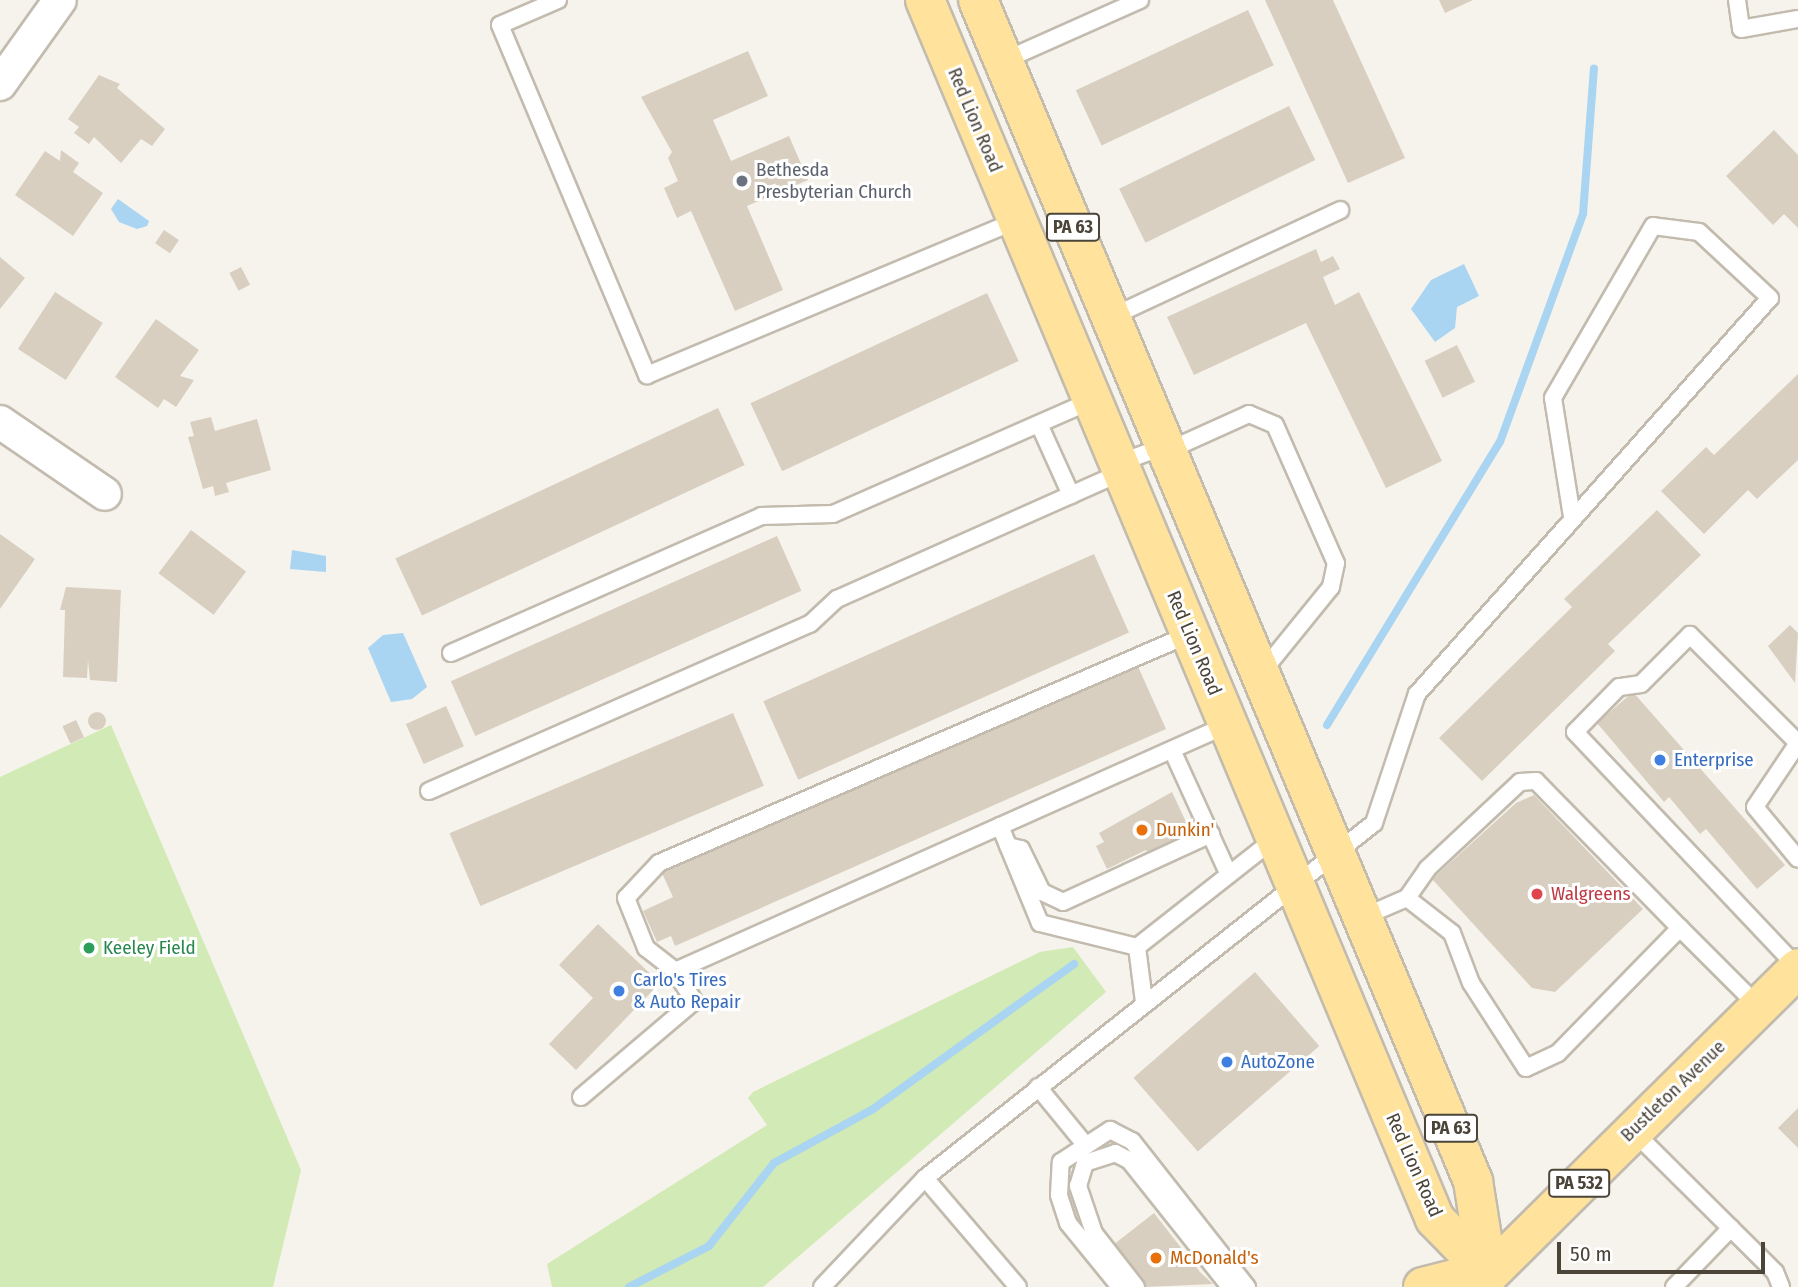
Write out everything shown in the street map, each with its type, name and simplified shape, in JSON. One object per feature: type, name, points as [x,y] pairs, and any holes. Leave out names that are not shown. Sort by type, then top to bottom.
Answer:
[{"type":"main road","name":"Red Lion Road","points":[[925,0],[1190,634],[1296,880],[1435,1219],[1485,1282]]},
{"type":"main road","name":"PA 63","points":[[978,0],[1473,1181],[1485,1282]]},
{"type":"main road","points":[[1065,332],[1110,315]]},
{"type":"main road","name":"Bustleton Avenue","points":[[1423,1287],[1485,1282],[1632,1130],[1798,968]]},
{"type":"street","points":[[0,84],[60,0]]},
{"type":"street","points":[[0,422],[105,494]]},
{"type":"lane","points":[[558,0],[500,25],[648,375],[1018,220]]},
{"type":"lane","points":[[1003,61],[1140,0]]},
{"type":"lane","points":[[1737,0],[1741,29],[1798,19]]},
{"type":"lane","points":[[1110,315],[1340,209]]},
{"type":"lane","points":[[822,1287],[925,1178],[1296,880],[1374,824],[1417,694],[1572,516],[1770,299],[1699,232],[1653,226],[1553,398],[1572,516]]},
{"type":"lane","points":[[451,653],[761,516],[834,514],[1093,400]]},
{"type":"lane","points":[[429,791],[810,624],[837,599],[1070,495],[1121,468],[1249,414],[1275,425],[1336,563],[1331,587],[1260,674]]},
{"type":"lane","points":[[1039,424],[1070,495]]},
{"type":"lane","points":[[581,1097],[694,1001],[675,971],[646,948],[626,898],[659,863],[1190,634]]},
{"type":"lane","points":[[1798,859],[1755,807],[1798,743],[1690,635],[1641,684],[1619,687],[1575,732],[1798,968]]},
{"type":"lane","points":[[675,971],[1228,724]]},
{"type":"lane","points":[[1172,750],[1229,874]]},
{"type":"lane","points":[[1363,917],[1407,898],[1427,869],[1520,782],[1536,781],[1759,1007]]},
{"type":"lane","points":[[1000,826],[1040,923],[1137,947]]},
{"type":"lane","points":[[1008,846],[1021,849],[1042,891],[1063,902],[1210,834]]},
{"type":"lane","points":[[1137,947],[1277,836]]},
{"type":"lane","points":[[1407,898],[1452,933],[1471,983],[1526,1068],[1558,1054],[1680,928]]},
{"type":"lane","points":[[1137,947],[1144,1002]]},
{"type":"lane","points":[[1038,1087],[1083,1142]]},
{"type":"lane","points":[[1120,1287],[1068,1223],[1059,1195],[1061,1162],[1083,1142],[1110,1130],[1132,1141],[1247,1287]]},
{"type":"lane","points":[[1632,1130],[1775,1272],[1781,1287]]},
{"type":"lane","points":[[1136,1287],[1094,1233],[1078,1186],[1085,1163],[1115,1153],[1129,1160],[1227,1283],[1247,1287]]},
{"type":"lane","points":[[925,1178],[1018,1287]]},
{"type":"lane","points":[[1674,1287],[1731,1228]]},
{"type":"green space","name":"Keeley Field","points":[[111,725],[301,1170],[273,1287],[0,1287],[0,777]]},
{"type":"green space","points":[[1073,947],[1106,992],[763,1287],[552,1287],[547,1264],[767,1125],[748,1098],[753,1092],[1040,952]]},
{"type":"water","points":[[118,199],[149,221],[147,226],[137,229],[119,222],[111,209]]},
{"type":"water","points":[[1464,264],[1479,296],[1457,307],[1455,328],[1435,342],[1411,309],[1431,280]]},
{"type":"water","points":[[292,550],[326,556],[326,572],[290,569]]},
{"type":"water","points":[[403,633],[427,687],[412,699],[391,702],[368,648],[383,635]]},
{"type":"building","points":[[1265,0],[1333,0],[1405,158],[1348,183]]},
{"type":"building","points":[[1439,0],[1473,0],[1445,13]]},
{"type":"building","points":[[1248,10],[1274,65],[1102,146],[1076,90]]},
{"type":"building","name":"Bethesda Presbyterian Church","points":[[748,51],[768,96],[713,120],[731,161],[789,136],[808,180],[747,206],[783,290],[735,311],[691,211],[677,218],[664,188],[678,181],[668,158],[672,152],[641,97]]},
{"type":"building","points":[[99,75],[120,84],[117,88],[165,129],[152,146],[141,139],[121,163],[94,137],[89,144],[74,133],[79,127],[68,119]]},
{"type":"building","points":[[1289,106],[1315,160],[1145,243],[1119,189]]},
{"type":"building","points":[[1774,130],[1798,155],[1798,228],[1784,214],[1773,225],[1726,176]]},
{"type":"building","points":[[61,150],[79,163],[73,172],[103,193],[73,236],[15,195],[45,151],[60,161]]},
{"type":"building","points":[[164,230],[179,240],[170,253],[155,243]]},
{"type":"building","points":[[1316,249],[1321,262],[1333,256],[1340,269],[1323,277],[1335,305],[1359,292],[1442,461],[1386,488],[1306,323],[1194,375],[1167,317]]},
{"type":"building","points":[[0,257],[25,278],[0,309]]},
{"type":"building","points":[[241,267],[250,285],[238,291],[229,273]]},
{"type":"building","points":[[55,292],[103,323],[66,380],[18,349]]},
{"type":"building","points":[[987,293],[1019,361],[782,471],[750,403]]},
{"type":"building","points":[[156,319],[199,350],[180,376],[194,380],[176,407],[164,399],[158,408],[115,377]]},
{"type":"building","points":[[1457,345],[1475,382],[1443,398],[1425,361]]},
{"type":"building","points":[[1798,374],[1798,460],[1757,499],[1748,490],[1704,534],[1661,491],[1706,447],[1714,455]]},
{"type":"building","points":[[718,408],[745,465],[422,616],[395,558]]},
{"type":"building","points":[[211,417],[215,431],[257,419],[271,470],[226,483],[229,492],[215,496],[213,486],[203,489],[188,437],[194,436],[190,422]]},
{"type":"building","points":[[1657,510],[1701,555],[1608,644],[1615,651],[1482,781],[1439,738],[1572,607],[1564,599]]},
{"type":"building","points":[[191,530],[246,572],[214,615],[159,573]]},
{"type":"building","points":[[0,534],[35,559],[0,609]]},
{"type":"building","points":[[777,536],[801,591],[475,736],[451,681]]},
{"type":"building","points":[[1094,554],[1129,633],[798,780],[763,701]]},
{"type":"building","points":[[66,587],[121,590],[117,682],[90,680],[88,660],[87,678],[63,677],[65,610],[60,610]]},
{"type":"building","points":[[1790,625],[1798,633],[1795,683],[1768,646]]},
{"type":"building","points":[[1136,662],[1166,729],[675,946],[671,936],[657,942],[643,911],[673,897],[661,871]]},
{"type":"building","name":"Enterprise","points":[[1633,692],[1785,865],[1757,889],[1706,829],[1700,834],[1669,797],[1664,802],[1597,723]]},
{"type":"building","points":[[446,706],[464,746],[424,764],[406,724]]},
{"type":"building","points":[[93,712],[101,712],[106,721],[104,728],[93,730],[88,725],[88,717]]},
{"type":"building","points":[[733,713],[764,786],[480,906],[449,833]]},
{"type":"building","points":[[76,720],[84,737],[70,744],[62,726]]},
{"type":"building","name":"Dunkin'","points":[[1172,792],[1187,824],[1179,828],[1184,837],[1151,860],[1146,850],[1107,869],[1096,846],[1104,842],[1099,833]]},
{"type":"building","name":"Walgreens","points":[[1534,795],[1643,909],[1555,992],[1532,988],[1432,879],[1516,803]]},
{"type":"building","name":"Carlo's Tires & Auto Repair","points":[[598,924],[660,983],[576,1070],[549,1044],[593,998],[559,965]]},
{"type":"building","name":"AutoZone","points":[[1255,972],[1319,1046],[1198,1152],[1133,1078]]},
{"type":"building","points":[[1798,1108],[1798,1148],[1778,1128]]},
{"type":"building","name":"McDonald's","points":[[1154,1213],[1200,1272],[1213,1284],[1146,1287],[1113,1245]]},
{"type":"waterway","points":[[1327,725],[1500,442],[1583,214],[1594,68]]},
{"type":"waterway","points":[[629,1287],[709,1246],[774,1163],[873,1109],[1074,964]]},
{"type":"place","name":"Bethesda Presbyterian Church","points":[[742,181]]},
{"type":"place","name":"Enterprise","points":[[1660,760]]},
{"type":"place","name":"Dunkin'","points":[[1142,830]]},
{"type":"place","name":"Walgreens","points":[[1537,894]]},
{"type":"place","name":"Keeley Field","points":[[89,948]]},
{"type":"place","name":"Carlo's Tires & Auto Repair","points":[[619,991]]},
{"type":"place","name":"AutoZone","points":[[1227,1062]]},
{"type":"place","name":"McDonald's","points":[[1156,1258]]}]
